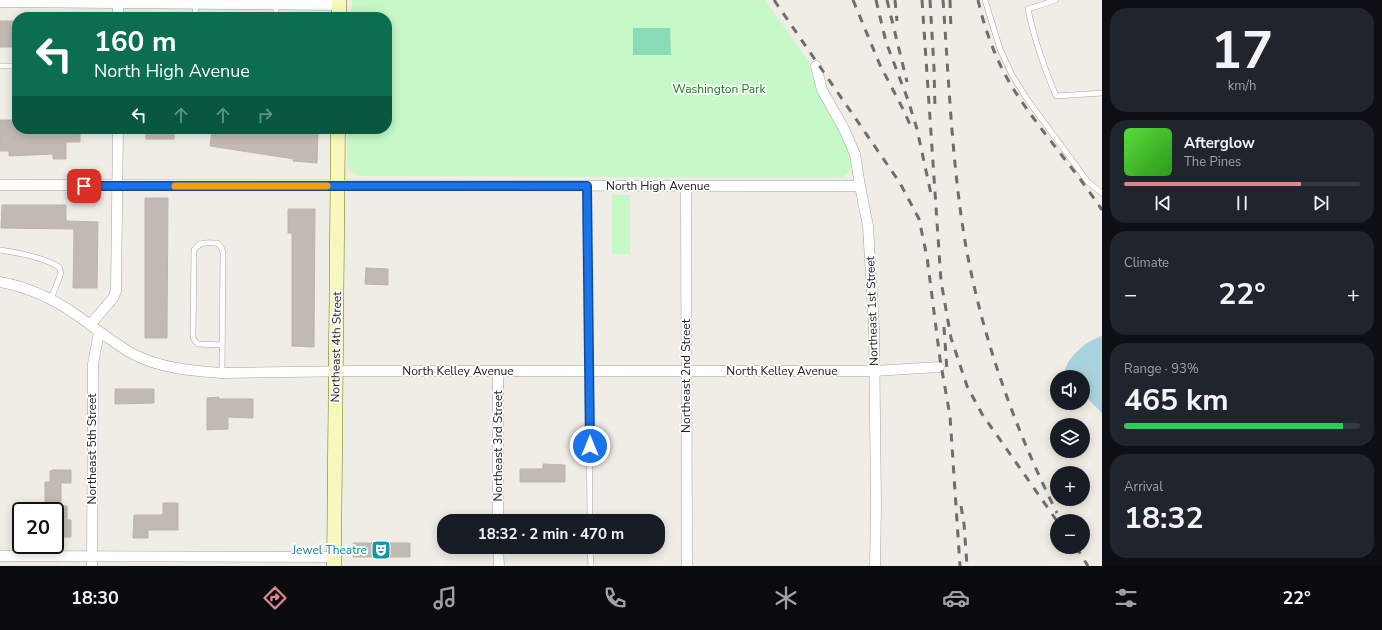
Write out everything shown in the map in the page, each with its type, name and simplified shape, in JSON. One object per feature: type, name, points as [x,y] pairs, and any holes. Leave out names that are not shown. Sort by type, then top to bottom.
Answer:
[{"type":"main road","name":"Northeast 4th Street","points":[[334,561],[338,134]]},
{"type":"street","points":[[0,2],[118,2],[196,4],[252,2],[339,7]]},
{"type":"street","name":"Northeast 1st Street","points":[[816,66],[822,90],[852,146],[857,162],[869,239],[874,328],[876,506],[875,566]]},
{"type":"street","points":[[90,325],[113,298],[116,291],[118,134]]},
{"type":"street","name":"North High Avenue","points":[[0,185],[860,186]]},
{"type":"street","name":"Northeast 2nd Street","points":[[686,186],[687,566]]},
{"type":"street","name":"North Kelley Avenue","points":[[0,282],[27,288],[51,299],[76,314],[99,332],[133,354],[155,363],[185,370],[222,373],[874,371],[939,367]]},
{"type":"street","name":"Northeast 5th Street","points":[[92,561],[93,364],[99,332]]},
{"type":"street","name":"Northeast 3rd Street","points":[[498,372],[498,514]]},
{"type":"street","points":[[498,554],[499,566]]},
{"type":"street","points":[[0,556],[92,561],[334,561]]},
{"type":"lane","points":[[985,0],[1000,49],[1012,75],[1027,99],[1088,182],[1102,193]]},
{"type":"lane","points":[[1056,0],[1028,9],[1044,68],[1056,96],[1102,93]]},
{"type":"lane","points":[[195,12],[196,4]]},
{"type":"lane","points":[[276,4],[276,12]]},
{"type":"lane","points":[[0,66],[12,66]]},
{"type":"lane","points":[[587,186],[590,372],[590,514]]},
{"type":"lane","points":[[222,344],[198,344],[193,337],[194,250],[201,243],[217,243],[223,252],[222,373]]},
{"type":"lane","points":[[0,250],[16,253],[59,267],[61,273],[51,299]]},
{"type":"lane","points":[[590,554],[590,566]]},
{"type":"green space","name":"Washington Park","points":[[352,0],[765,0],[809,62],[813,80],[817,89],[849,149],[852,162],[851,167],[842,177],[727,178],[360,176],[354,174],[347,166],[348,134],[392,134],[392,12],[351,12]]},
{"type":"green space","points":[[633,28],[670,28],[671,55],[633,55]]},
{"type":"green space","points":[[612,195],[630,195],[630,254],[612,254]]},
{"type":"water","points":[[1102,336],[1102,413],[1090,401],[1090,370],[1065,370],[1070,359],[1080,349]]},
{"type":"building","points":[[0,21],[12,21],[12,47],[0,47]]},
{"type":"building","points":[[0,120],[12,120],[12,134],[80,134],[80,142],[66,142],[66,159],[53,159],[53,154],[9,156],[9,151],[0,151]]},
{"type":"building","points":[[146,134],[174,134],[174,139],[146,139]]},
{"type":"building","points":[[211,134],[318,134],[317,163],[293,161],[294,159],[210,146]]},
{"type":"building","points":[[145,198],[168,198],[167,338],[145,338]]},
{"type":"building","points":[[2,205],[66,205],[66,221],[98,222],[97,288],[73,288],[74,229],[1,228]]},
{"type":"building","points":[[288,209],[315,209],[314,347],[292,346],[292,233],[288,233]]},
{"type":"building","points":[[366,268],[388,269],[388,285],[365,284]]},
{"type":"building","points":[[115,389],[154,389],[154,403],[115,404]]},
{"type":"building","points":[[219,397],[219,399],[253,399],[253,418],[228,417],[228,429],[207,430],[207,398]]},
{"type":"building","points":[[543,464],[565,465],[565,482],[520,482],[520,469],[543,469]]},
{"type":"building","points":[[71,470],[71,483],[61,483],[61,502],[45,502],[45,482],[50,482],[50,471]]},
{"type":"building","points":[[163,503],[178,503],[178,530],[148,530],[148,538],[133,538],[134,515],[161,515],[163,514]]},
{"type":"building","points":[[64,506],[67,506],[67,520],[71,520],[71,537],[64,537]]},
{"type":"building","name":"Jewel Theatre","points":[[353,543],[410,543],[410,557],[353,557]]},
{"type":"railway","points":[[774,0],[900,183],[919,219],[927,257],[940,359],[950,416],[960,566]]},
{"type":"railway","points":[[853,0],[880,65],[912,129]]},
{"type":"railway","points":[[876,0],[886,42],[908,100],[917,129],[931,194]]},
{"type":"railway","points":[[887,0],[907,82]]},
{"type":"railway","points":[[895,0],[897,21]]},
{"type":"railway","points":[[922,0],[941,281],[951,338],[967,386],[982,414],[1052,514]]},
{"type":"railway","points":[[930,0],[935,110]]},
{"type":"railway","points":[[943,0],[957,186],[973,282],[981,316],[1002,383],[1027,449],[1057,513]]},
{"type":"railway","points":[[950,0],[951,30]]},
{"type":"railway","points":[[978,0],[992,46],[1008,80],[1024,106],[1081,180],[1102,210]]},
{"type":"railway","points":[[944,327],[947,371]]},
{"type":"railway","points":[[961,506],[967,566]]},
{"type":"railway","points":[[1080,554],[1088,566]]},
{"type":"slow traffic","points":[[175,186],[327,186]]},
{"type":"place","name":"Jewel Theatre","points":[[381,550]]},
{"type":"route","points":[[84,186],[587,186],[590,446]]}]
